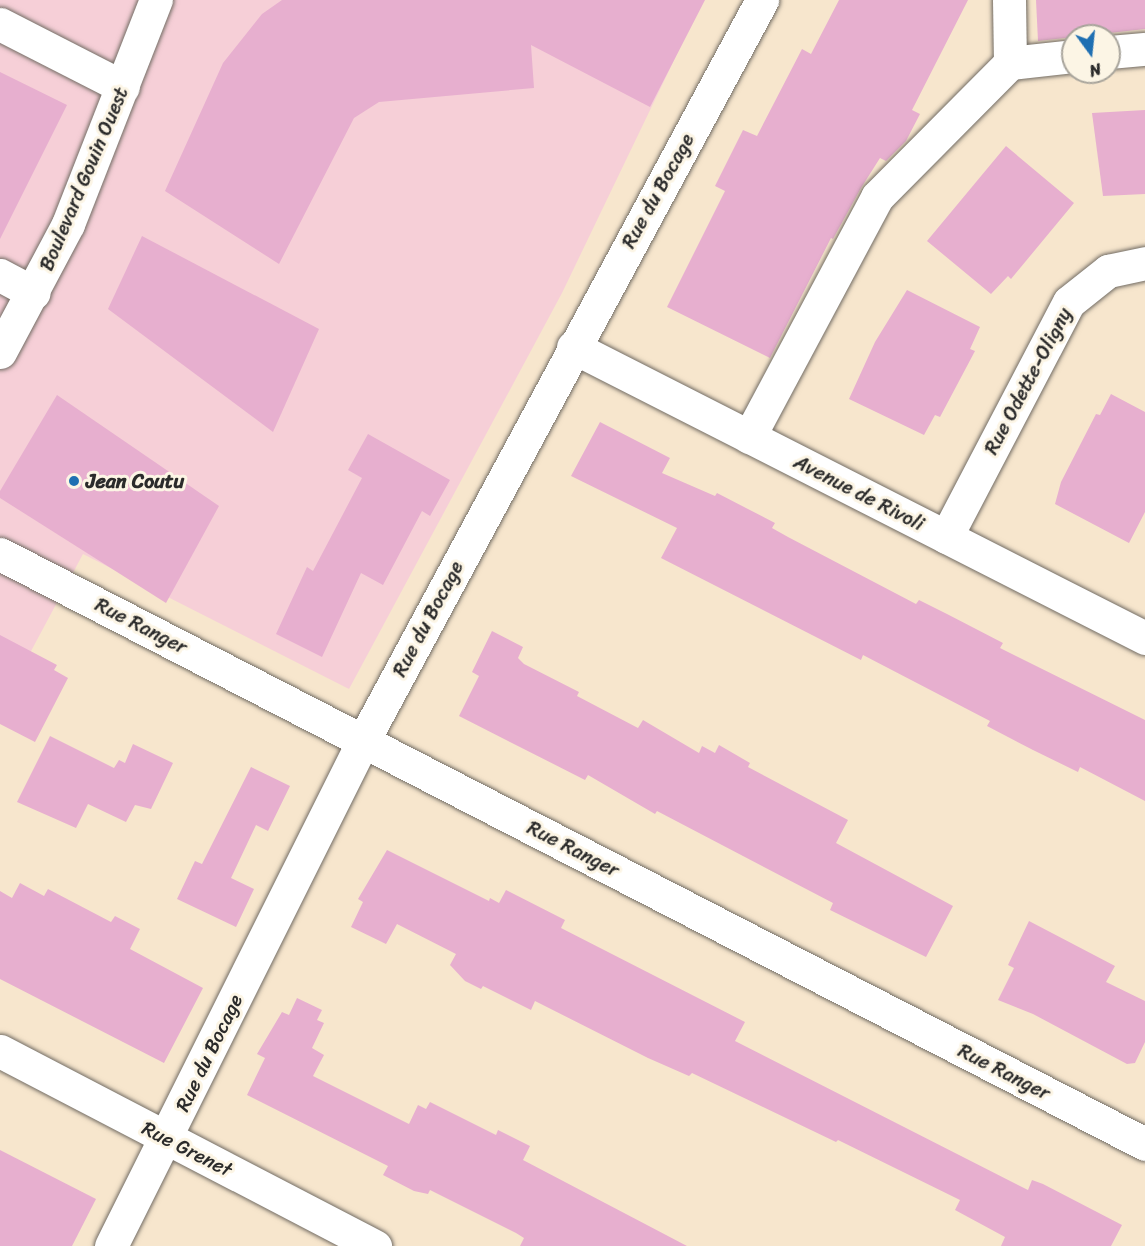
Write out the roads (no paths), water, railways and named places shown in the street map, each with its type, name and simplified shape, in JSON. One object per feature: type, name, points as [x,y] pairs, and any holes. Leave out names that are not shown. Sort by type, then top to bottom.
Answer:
[{"type":"street","name":"Boulevard Gouin Ouest","points":[[0,352],[34,293],[68,224],[156,0]]},
{"type":"street","name":"Rue du Bocage","points":[[111,1246],[167,1139],[363,741],[573,347],[762,0]]},
{"type":"street","points":[[1009,0],[1010,63]]},
{"type":"street","points":[[0,24],[123,87]]},
{"type":"street","points":[[1121,51],[1145,49]]},
{"type":"street","points":[[749,437],[877,197],[1010,63],[1061,57]]},
{"type":"street","name":"Rue Odette-Oligny","points":[[946,537],[1069,302],[1108,271],[1145,263]]},
{"type":"street","points":[[0,275],[34,293]]},
{"type":"street","name":"Avenue de Rivoli","points":[[573,347],[1145,638]]},
{"type":"street","name":"Rue Ranger","points":[[0,554],[1145,1144]]},
{"type":"street","name":"Rue Grenet","points":[[0,1051],[375,1246]]},
{"type":"place","name":"Jean Coutu","points":[[74,481]]}]
